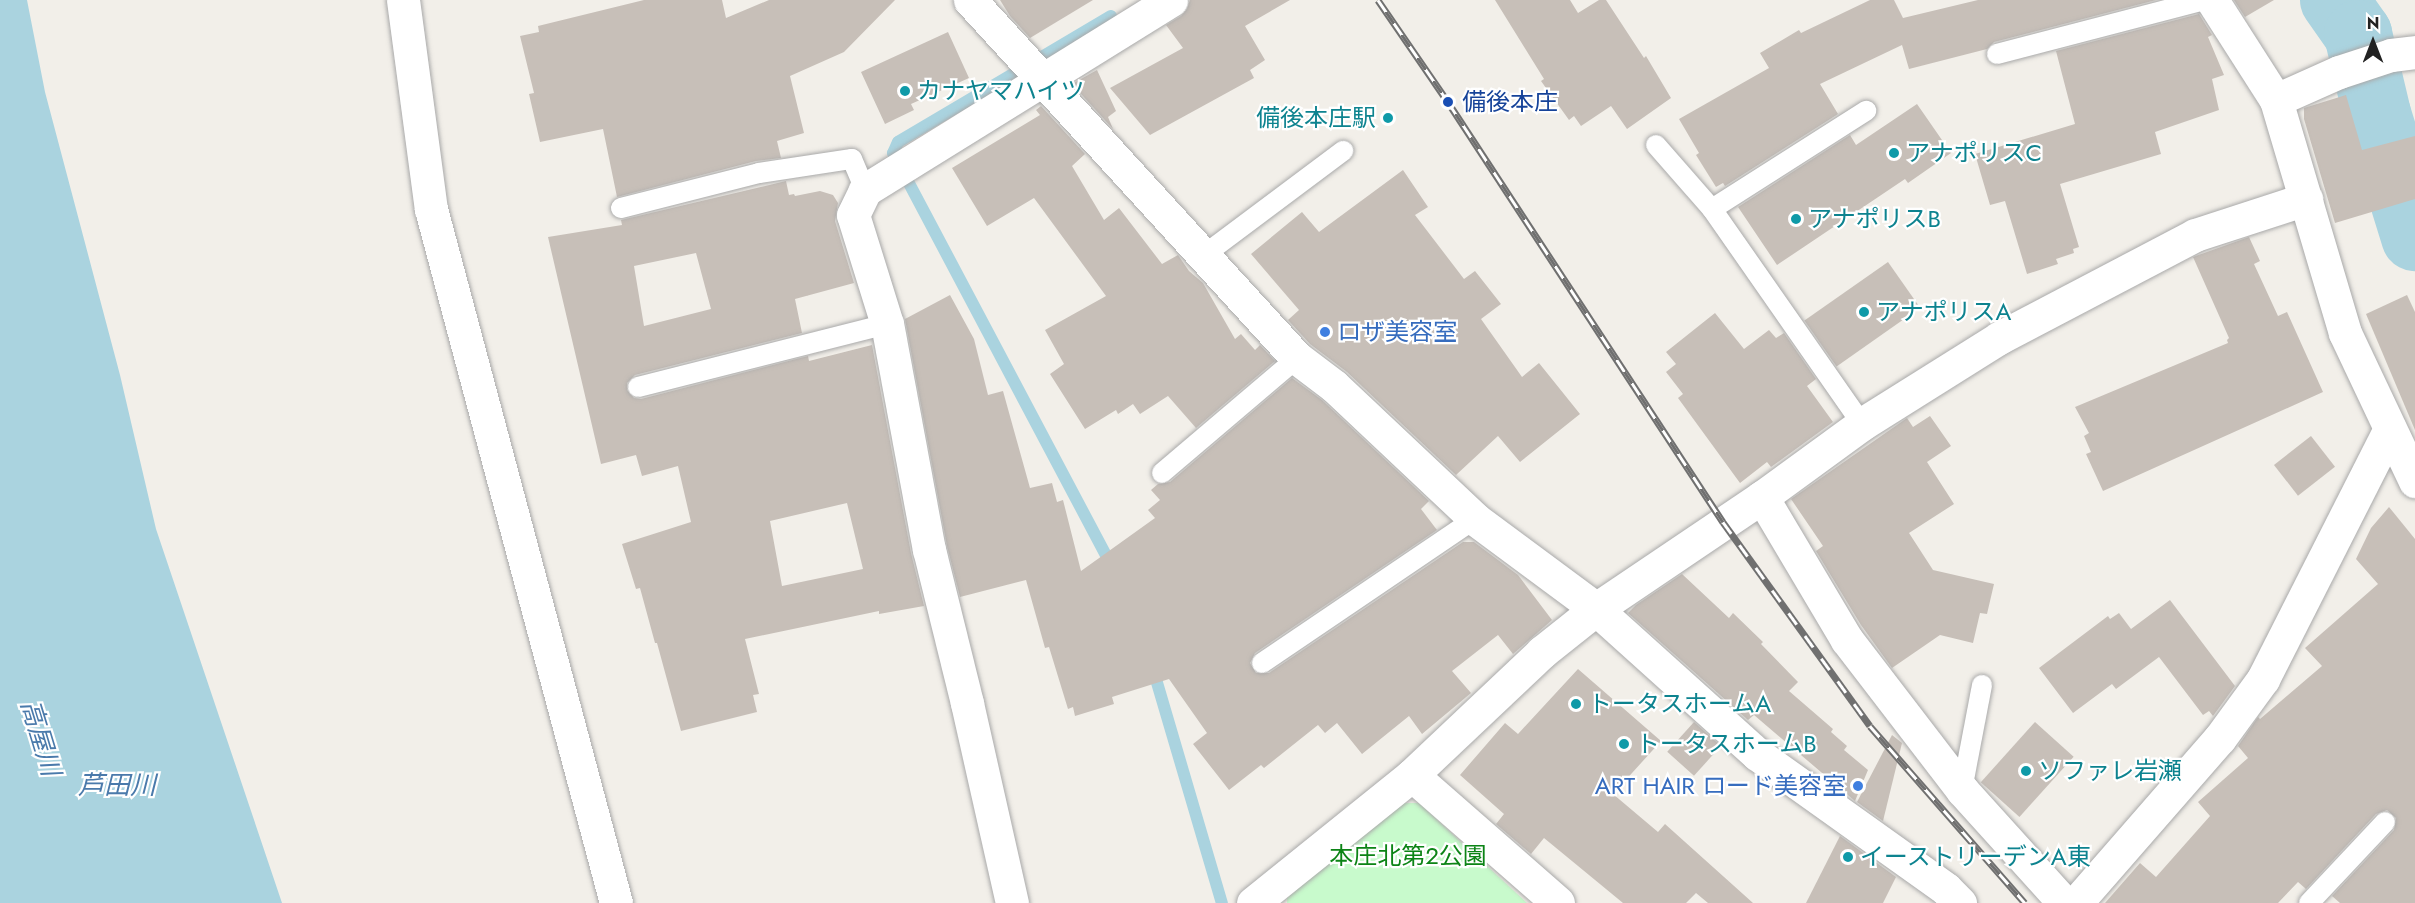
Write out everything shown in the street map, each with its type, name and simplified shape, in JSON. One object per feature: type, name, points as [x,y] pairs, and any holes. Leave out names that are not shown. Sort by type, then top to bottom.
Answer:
[{"type":"street","points":[[403,0],[431,209],[616,903]]},
{"type":"street","points":[[970,0],[1298,358],[1334,386],[1475,519],[1596,609],[1757,754],[1947,898]]},
{"type":"street","points":[[1012,903],[968,703],[929,550],[887,324],[853,215],[887,176],[1032,68],[1171,0]]},
{"type":"street","points":[[2212,0],[2276,100],[2345,333],[2415,481]]},
{"type":"street","points":[[2276,100],[2339,72],[2403,53]]},
{"type":"street","points":[[1255,902],[1412,775],[1542,651],[1596,609],[1762,497],[1862,424],[1999,338],[2196,235],[2306,199]]},
{"type":"street","points":[[2076,903],[2220,738],[2263,679],[2390,429]]},
{"type":"street","points":[[1762,497],[1847,640],[1962,790],[2064,903]]},
{"type":"street","points":[[1412,775],[1558,903]]},
{"type":"lane","points":[[1997,54],[2204,0]]},
{"type":"lane","points":[[1712,209],[1866,111]]},
{"type":"lane","points":[[1656,145],[1712,209],[1862,424]]},
{"type":"lane","points":[[1204,255],[1343,151]]},
{"type":"lane","points":[[621,208],[759,173],[852,159],[887,176]]},
{"type":"lane","points":[[639,387],[887,324]]},
{"type":"lane","points":[[1162,473],[1298,358]]},
{"type":"lane","points":[[1262,663],[1475,519]]},
{"type":"lane","points":[[1962,790],[1982,685]]},
{"type":"lane","points":[[2309,903],[2385,822]]},
{"type":"green space","name":"本庄北第2公園","points":[[1398,803],[1419,803],[1527,903],[1287,903],[1287,898]]},
{"type":"water","name":"芦田川","points":[[0,0],[27,0],[45,92],[120,375],[156,529],[282,903],[0,903]]},
{"type":"building","points":[[644,0],[722,0],[726,18],[769,0],[895,0],[844,52],[790,76],[804,133],[777,141],[781,158],[756,161],[617,197],[603,129],[540,142],[529,94],[534,93],[520,36],[539,32],[538,26]]},
{"type":"building","points":[[1000,0],[1093,0],[1030,38],[1010,16]]},
{"type":"building","points":[[1190,0],[1290,0],[1245,26],[1265,60],[1250,70],[1254,78],[1150,135],[1110,88],[1183,48],[1166,25],[1181,16]]},
{"type":"building","points":[[1495,0],[1570,0],[1578,13],[1599,0],[1606,0],[1644,58],[1646,56],[1671,98],[1627,129],[1611,106],[1581,126],[1574,116],[1569,120],[1541,81],[1544,79]]},
{"type":"building","points":[[1870,0],[1894,0],[1903,18],[1978,0],[2156,0],[1994,42],[1987,49],[1909,69],[1902,45],[1820,84],[1838,114],[1725,186],[1723,183],[1716,187],[1696,155],[1699,153],[1679,119],[1769,68],[1760,53],[1799,30],[1801,33]]},
{"type":"building","points":[[2234,0],[2274,0],[2245,17]]},
{"type":"building","points":[[2199,14],[2212,35],[2208,37],[2224,75],[2212,79],[2219,110],[2155,132],[2161,154],[2060,184],[2079,247],[2073,249],[2074,253],[2056,259],[2058,264],[2027,274],[2005,201],[1990,205],[1975,154],[2075,124],[2056,51]]},
{"type":"building","name":"カナヤマハイツ","points":[[948,32],[969,78],[911,104],[914,110],[885,124],[861,72]]},
{"type":"building","points":[[1097,70],[1116,111],[1108,117],[1113,129],[1072,84]]},
{"type":"building","points":[[2346,95],[2362,150],[2415,136],[2415,199],[2335,223],[2304,119],[2304,108]]},
{"type":"building","points":[[1917,104],[1951,153],[1908,183],[1905,179],[1777,265],[1738,207],[1850,135],[1856,145]]},
{"type":"building","points":[[1041,106],[1085,154],[1072,166],[1104,220],[1119,208],[1162,264],[1178,255],[1189,271],[1203,283],[1235,339],[1241,334],[1255,350],[1260,345],[1275,361],[1196,428],[1168,396],[1140,414],[1133,404],[1118,414],[1116,410],[1085,429],[1050,374],[1064,364],[1045,330],[1106,296],[1034,198],[987,226],[952,168],[1040,115],[1036,110]]},
{"type":"building","points":[[1403,170],[1428,207],[1415,215],[1464,279],[1475,271],[1501,304],[1481,319],[1522,377],[1539,363],[1580,414],[1520,462],[1498,436],[1456,475],[1347,372],[1310,344],[1288,320],[1299,310],[1251,254],[1302,212],[1319,232]]},
{"type":"building","points":[[786,181],[789,195],[820,191],[833,195],[838,203],[835,221],[854,283],[795,299],[802,333],[635,375],[627,383],[627,390],[634,398],[641,399],[808,356],[809,361],[872,345],[911,553],[924,606],[879,614],[879,611],[745,639],[759,694],[753,695],[757,712],[681,731],[640,588],[636,589],[622,544],[691,522],[678,466],[642,476],[636,455],[601,464],[548,237],[622,225],[621,220]],"holes":[[[696,253],[711,309],[644,326],[634,266]],[[847,503],[863,569],[782,586],[770,521]]]},
{"type":"building","points":[[2249,237],[2260,261],[2254,264],[2278,316],[2287,312],[2323,392],[2103,491],[2086,454],[2091,452],[2084,436],[2089,433],[2075,407],[2228,343],[2229,338],[2193,257]]},
{"type":"building","name":"アナポリスA","points":[[1888,262],[1920,308],[1837,366],[1804,321]]},
{"type":"building","points":[[950,295],[974,339],[988,395],[1003,391],[1030,488],[1052,483],[1057,502],[1063,500],[1081,571],[1155,518],[1148,510],[1160,500],[1151,490],[1158,484],[1170,482],[1292,378],[1322,400],[1429,501],[1421,509],[1437,530],[1255,653],[1250,663],[1256,673],[1269,673],[1463,542],[1474,542],[1518,575],[1552,620],[1513,654],[1498,635],[1452,671],[1471,693],[1422,734],[1409,716],[1362,754],[1337,723],[1325,733],[1318,725],[1264,768],[1261,765],[1229,790],[1193,744],[1207,733],[1169,679],[1112,697],[1114,704],[1075,716],[1073,707],[1068,709],[1049,647],[1045,648],[1026,580],[960,597],[947,546],[905,319]]},
{"type":"building","points":[[2407,295],[2415,312],[2415,430],[2366,314]]},
{"type":"building","points":[[1715,313],[1744,349],[1769,330],[1776,338],[1784,333],[1816,379],[1807,386],[1833,422],[1771,467],[1767,462],[1740,483],[1678,398],[1683,394],[1666,372],[1676,364],[1666,352]]},
{"type":"building","points":[[1930,416],[1951,446],[1927,462],[1954,504],[1909,533],[1933,570],[1994,584],[1987,614],[1980,613],[1973,643],[1940,635],[1892,668],[1861,625],[1816,551],[1823,546],[1791,499],[1907,418],[1913,427]]},
{"type":"building","points":[[2311,436],[2335,467],[2298,496],[2274,465]]},
{"type":"building","points":[[2389,507],[2415,539],[2415,903],[2340,903],[2332,896],[2394,830],[2396,818],[2387,810],[2376,814],[2306,889],[2298,882],[2278,903],[2105,903],[2140,863],[2156,877],[2210,816],[2198,802],[2248,758],[2238,746],[2258,717],[2260,719],[2322,666],[2305,648],[2378,584],[2356,559],[2371,528]]},
{"type":"building","points":[[1682,574],[1729,618],[1733,613],[1763,642],[1761,644],[1798,682],[1789,691],[1833,729],[1831,732],[1847,746],[1844,750],[1868,770],[1855,801],[1754,715],[1748,720],[1628,613],[1636,605]]},
{"type":"building","points":[[2170,600],[2235,686],[2213,716],[2209,711],[2203,715],[2159,657],[2116,689],[2112,684],[2073,713],[2039,668],[2108,616],[2110,619],[2119,613],[2131,629]]},
{"type":"building","points":[[1578,669],[1661,741],[1613,794],[1658,832],[1665,824],[1753,903],[1708,903],[1696,893],[1686,903],[1623,903],[1544,838],[1531,854],[1496,824],[1504,814],[1460,775],[1505,723],[1518,734]]},
{"type":"building","points":[[1694,722],[1721,746],[1694,776],[1667,752]]},
{"type":"building","name":"ソファレ岩瀬","points":[[2035,722],[2074,757],[2019,817],[1981,782]]},
{"type":"building","points":[[1892,735],[1902,743],[1883,821],[1857,802]]},
{"type":"building","name":"イーストリーデンA東","points":[[1840,836],[1896,877],[1883,903],[1806,903]]},
{"type":"waterway","points":[[2334,0],[2358,34],[2377,114],[2415,237]]},
{"type":"waterway","points":[[1111,16],[898,142],[893,153],[1112,567]]},
{"type":"waterway","points":[[1153,669],[1222,903]]},
{"type":"railway","points":[[1378,0],[1448,102],[1723,522],[1870,726],[2025,903]]},
{"type":"place","name":"カナヤマハイツ","points":[[905,91]]},
{"type":"place","name":"備後本庄","points":[[1448,102]]},
{"type":"place","name":"備後本庄駅","points":[[1388,118]]},
{"type":"place","name":"アナポリスC","points":[[1894,153]]},
{"type":"place","name":"アナポリスB","points":[[1796,219]]},
{"type":"place","name":"アナポリスA","points":[[1864,312]]},
{"type":"place","name":"ロザ美容室","points":[[1325,332]]},
{"type":"place","name":"トータスホームA","points":[[1576,704]]},
{"type":"place","name":"トータスホームB","points":[[1624,744]]},
{"type":"place","name":"ソファレ岩瀬","points":[[2026,771]]},
{"type":"place","name":"ART HAIR ロード美容室","points":[[1858,786]]},
{"type":"place","name":"イーストリーデンA東","points":[[1848,857]]},
{"type":"water label","name":"高屋川","points":[[40,738]]}]
